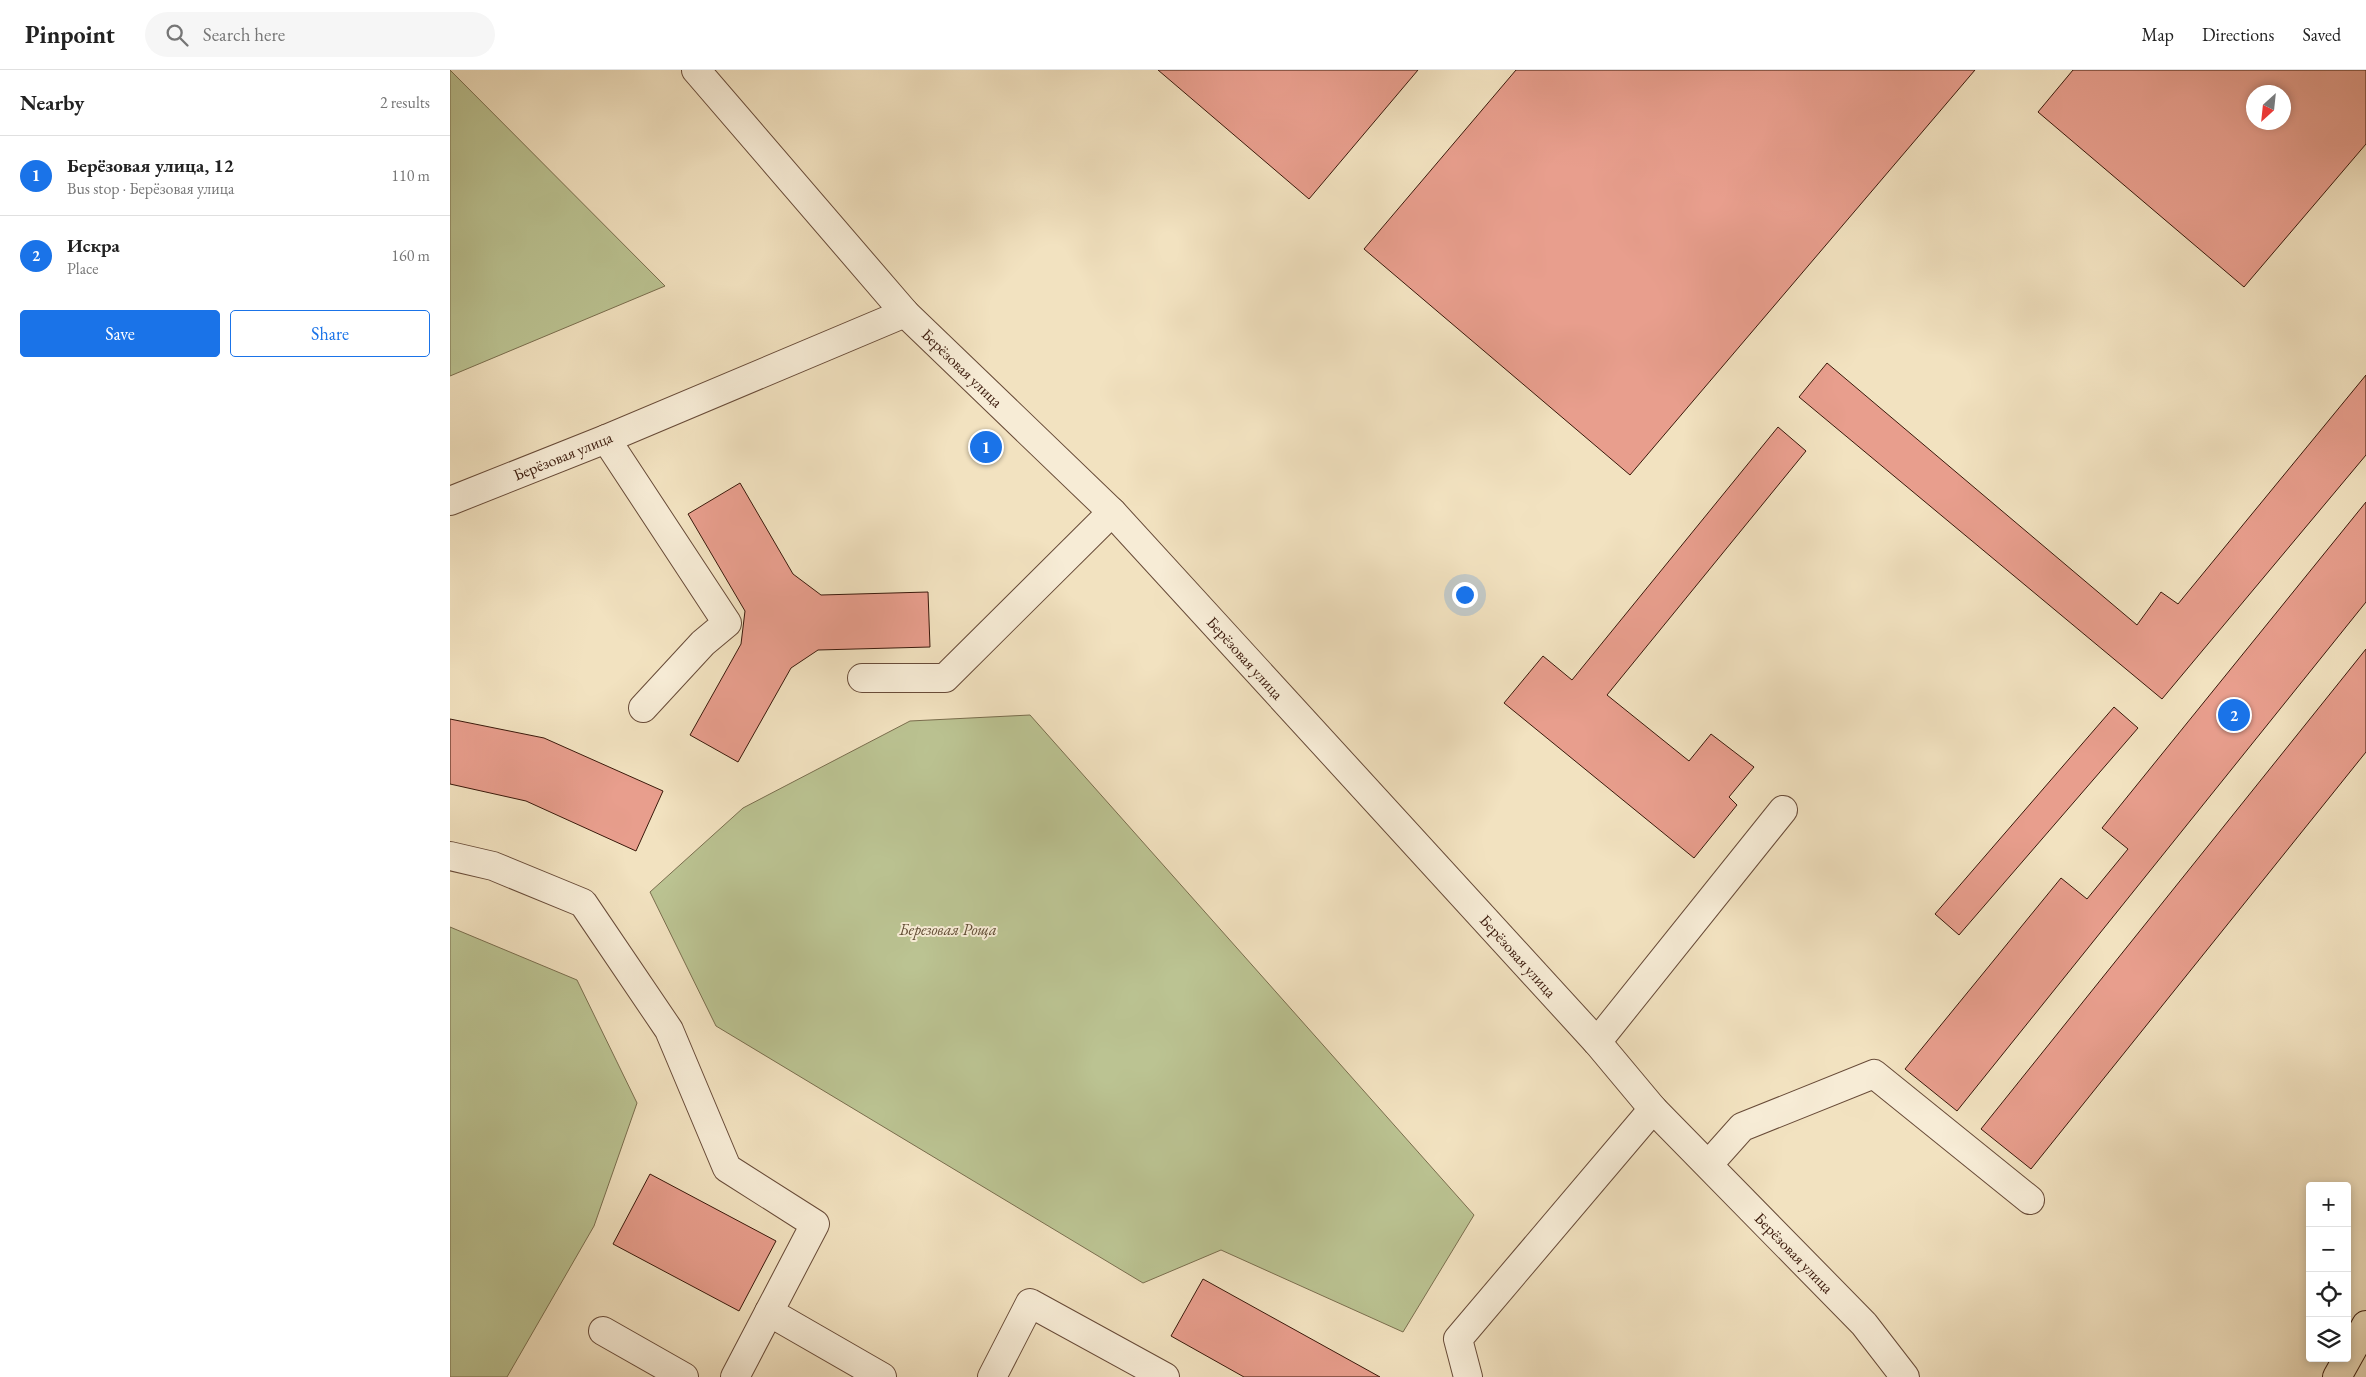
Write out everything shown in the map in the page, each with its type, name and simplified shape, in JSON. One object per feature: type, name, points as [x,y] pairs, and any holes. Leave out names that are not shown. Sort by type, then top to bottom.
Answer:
[{"type":"main road","points":[[2337,1377],[2366,1325]]},
{"type":"street","points":[[696,70],[905,313]]},
{"type":"street","name":"Берёзовая улица","points":[[450,501],[606,439],[905,313],[1112,512],[1597,1042],[1653,1109],[1864,1324],[1905,1377]]},
{"type":"street","points":[[606,439],[727,623],[702,644],[643,708]]},
{"type":"street","points":[[862,678],[945,678],[1112,512]]},
{"type":"street","points":[[1597,1042],[1783,810]]},
{"type":"street","points":[[450,856],[493,866],[583,903],[669,1030],[727,1168],[816,1224],[736,1377]]},
{"type":"street","points":[[1708,1164],[1742,1127],[1874,1074],[2030,1200]]},
{"type":"street","points":[[1468,1377],[1458,1339],[1653,1109]]},
{"type":"street","points":[[992,1377],[1030,1303],[1165,1377]]},
{"type":"street","points":[[769,1312],[882,1377]]},
{"type":"street","points":[[603,1331],[684,1377]]},
{"type":"green space","points":[[450,70],[665,286],[450,376]]},
{"type":"green space","name":"Березовая Роща","points":[[1030,715],[1474,1215],[1403,1332],[1221,1250],[1143,1283],[716,1026],[650,892],[743,808],[910,721]]},
{"type":"green space","points":[[450,927],[577,980],[637,1103],[594,1226],[507,1377],[450,1377]]},
{"type":"building","points":[[1158,70],[1418,70],[1309,199]]},
{"type":"building","points":[[1516,70],[1975,70],[1630,475],[1364,249]]},
{"type":"building","points":[[2073,70],[2366,70],[2366,144],[2244,287],[2038,112]]},
{"type":"building","points":[[1827,363],[2137,625],[2161,592],[2178,604],[2366,375],[2366,455],[2162,699],[1799,397]]},
{"type":"building","points":[[1778,427],[1806,451],[1607,695],[1689,761],[1711,734],[1754,767],[1729,797],[1737,805],[1694,858],[1504,703],[1543,656],[1572,680]]},
{"type":"building","points":[[740,483],[793,574],[821,595],[928,592],[930,647],[818,650],[791,668],[738,762],[690,735],[741,644],[745,611],[688,514]]},
{"type":"building","points":[[2366,502],[2366,602],[1957,1111],[1905,1069],[2061,878],[2087,899],[2128,849],[2102,828]]},
{"type":"building","points":[[2366,649],[2366,752],[2031,1169],[1981,1129]]},
{"type":"building","points":[[2114,707],[2138,728],[1959,935],[1935,914]]},
{"type":"building","points":[[450,719],[544,738],[663,791],[636,851],[526,801],[450,784]]},
{"type":"building","points":[[650,1174],[776,1241],[739,1311],[613,1244]]},
{"type":"building","points":[[1203,1279],[1380,1377],[1244,1377],[1171,1336]]},
{"type":"place","name":"Берёзовая улица, 12","points":[[986,447]]},
{"type":"place","name":"Искра","points":[[2234,715]]}]
